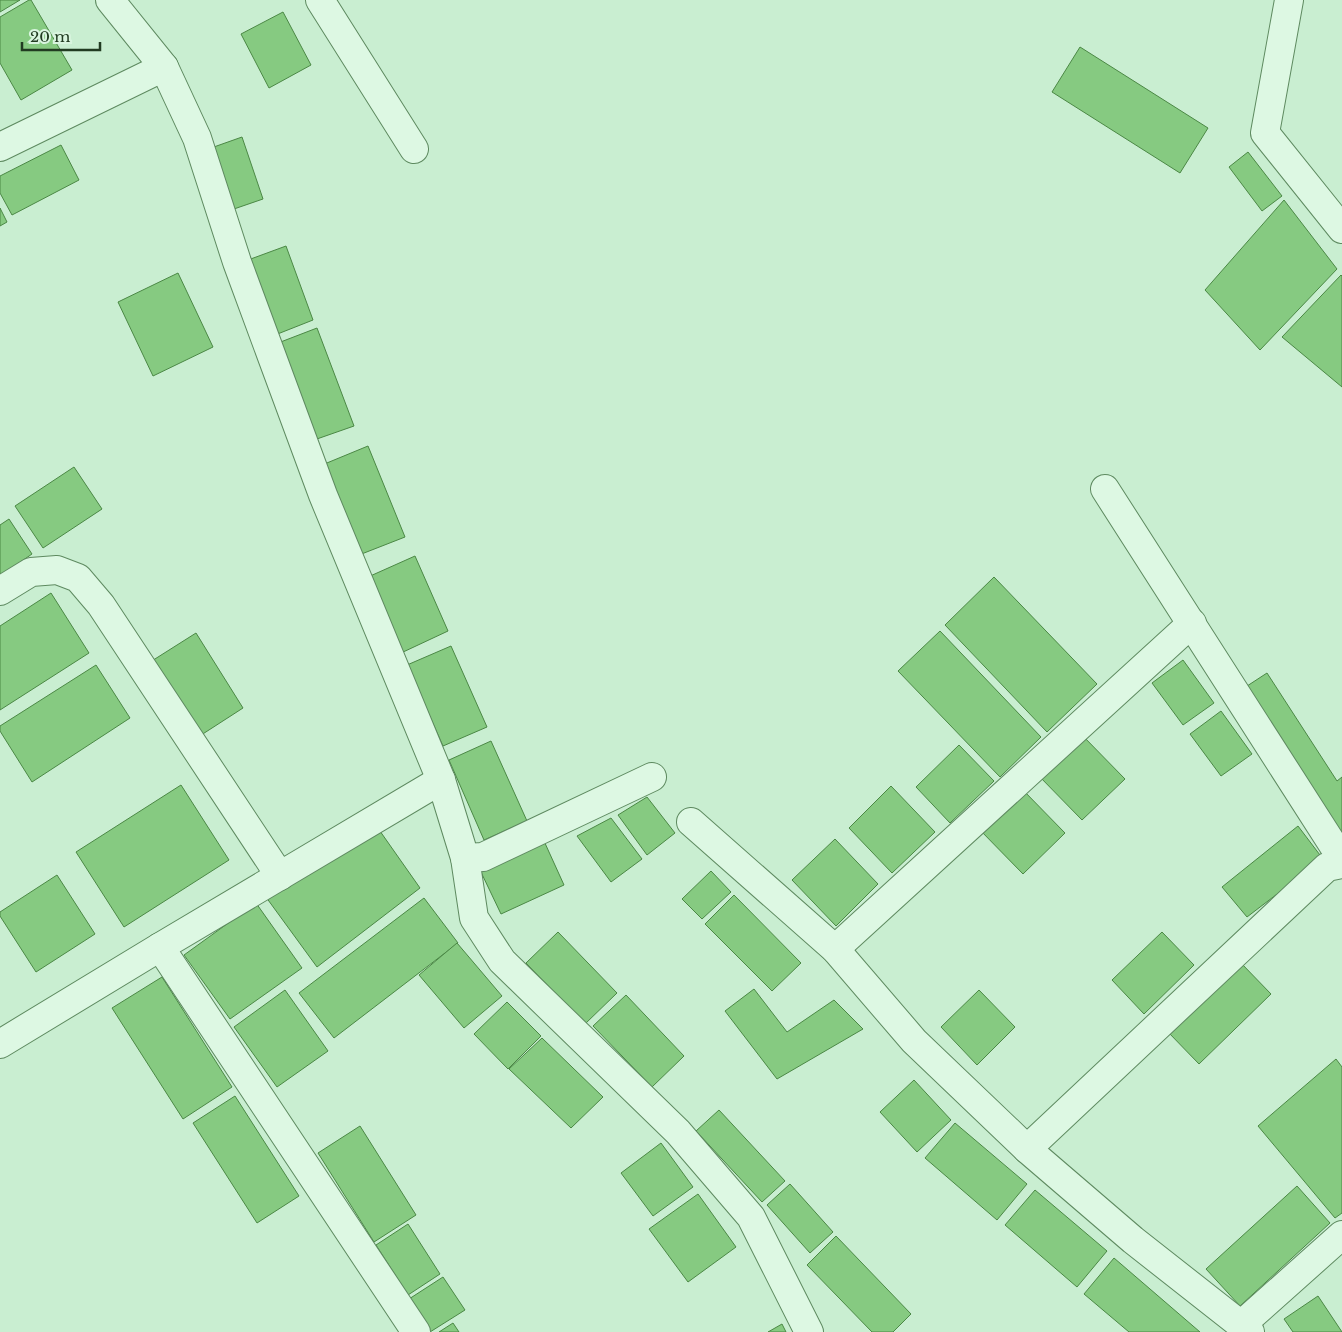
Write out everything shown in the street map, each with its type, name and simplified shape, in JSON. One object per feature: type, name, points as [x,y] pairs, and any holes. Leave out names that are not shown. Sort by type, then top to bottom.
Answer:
[{"type":"street","points":[[110,0],[164,67],[198,138],[237,262],[323,494],[441,780],[465,858],[474,918],[502,961],[678,1132],[751,1217],[809,1332]]},
{"type":"street","points":[[320,0],[414,149]]},
{"type":"street","points":[[1289,0],[1265,133],[1342,229]]},
{"type":"street","points":[[0,147],[164,67]]},
{"type":"street","points":[[1105,489],[1342,859]]},
{"type":"street","points":[[0,591],[31,572],[57,570],[78,578],[101,605],[280,876]]},
{"type":"street","points":[[835,949],[1192,623]]},
{"type":"street","points":[[465,858],[483,857],[652,777]]},
{"type":"street","points":[[0,1044],[441,780]]},
{"type":"street","points":[[691,822],[835,949],[914,1041],[1027,1149],[1133,1240],[1246,1329],[1342,1235]]},
{"type":"street","points":[[1027,1149],[1327,867],[1342,864]]},
{"type":"street","points":[[160,947],[416,1332]]},
{"type":"building","points":[[0,0],[20,0],[0,12]]},
{"type":"building","points":[[31,0],[72,70],[21,100],[0,63],[0,17]]},
{"type":"building","points":[[283,12],[311,65],[269,88],[241,34]]},
{"type":"building","points":[[1080,47],[1208,128],[1180,173],[1052,92]]},
{"type":"building","points":[[242,137],[263,199],[231,210],[211,148]]},
{"type":"building","points":[[61,145],[79,180],[12,215],[0,193],[0,176]]},
{"type":"building","points":[[1248,152],[1282,196],[1262,211],[1229,167]]},
{"type":"building","points":[[1284,200],[1337,269],[1260,350],[1205,290]]},
{"type":"building","points":[[0,208],[7,222],[0,226]]},
{"type":"building","points":[[286,246],[313,320],[275,335],[248,260]]},
{"type":"building","points":[[178,273],[213,347],[153,376],[118,302]]},
{"type":"building","points":[[1342,276],[1342,387],[1282,337]]},
{"type":"building","points":[[317,328],[354,426],[314,440],[278,343]]},
{"type":"building","points":[[368,446],[405,537],[359,555],[322,465]]},
{"type":"building","points":[[74,467],[102,509],[43,548],[15,506]]},
{"type":"building","points":[[9,519],[32,554],[0,576],[0,525]]},
{"type":"building","points":[[415,556],[448,631],[401,653],[368,577]]},
{"type":"building","points":[[994,577],[1097,684],[1047,732],[945,625]]},
{"type":"building","points":[[51,593],[89,653],[0,710],[0,626]]},
{"type":"building","points":[[940,631],[1041,737],[1000,777],[898,671]]},
{"type":"building","points":[[196,633],[243,708],[195,739],[147,664]]},
{"type":"building","points":[[451,646],[487,727],[443,746],[407,665]]},
{"type":"building","points":[[1183,660],[1214,703],[1183,725],[1152,683]]},
{"type":"building","points":[[96,665],[130,718],[32,782],[0,731],[0,726]]},
{"type":"building","points":[[1267,673],[1337,781],[1342,777],[1342,837],[1244,688]]},
{"type":"building","points":[[1221,711],[1252,754],[1221,776],[1190,734]]},
{"type":"building","points":[[1081,734],[1125,779],[1082,820],[1038,775]]},
{"type":"building","points":[[491,741],[527,821],[484,840],[449,760]]},
{"type":"building","points":[[959,745],[994,781],[950,823],[916,787]]},
{"type":"building","points":[[181,785],[229,860],[124,927],[76,852]]},
{"type":"building","points":[[891,786],[935,832],[892,873],[849,828]]},
{"type":"building","points":[[1021,788],[1065,833],[1023,874],[979,829]]},
{"type":"building","points":[[647,797],[675,833],[647,855],[618,815]]},
{"type":"building","points":[[611,818],[642,859],[611,882],[577,836]]},
{"type":"building","points":[[375,824],[420,888],[317,967],[263,893]]},
{"type":"building","points":[[1298,826],[1323,859],[1247,917],[1222,887]]},
{"type":"building","points":[[835,839],[878,884],[836,926],[792,880]]},
{"type":"building","points":[[544,841],[564,885],[501,914],[480,870]]},
{"type":"building","points":[[711,871],[731,892],[702,919],[682,899]]},
{"type":"building","points":[[57,875],[95,934],[36,972],[0,916],[0,912]]},
{"type":"building","points":[[734,895],[801,963],[772,991],[705,924]]},
{"type":"building","points":[[424,898],[458,943],[334,1038],[299,993]]},
{"type":"building","points":[[256,903],[302,968],[230,1019],[184,955]]},
{"type":"building","points":[[558,932],[617,993],[585,1024],[526,963]]},
{"type":"building","points":[[1162,932],[1194,965],[1144,1014],[1112,980]]},
{"type":"building","points":[[457,943],[502,996],[464,1028],[419,975]]},
{"type":"building","points":[[1240,962],[1271,994],[1199,1064],[1168,1032]]},
{"type":"building","points":[[162,977],[232,1087],[183,1119],[112,1008]]},
{"type":"building","points":[[754,989],[787,1032],[834,1000],[863,1029],[777,1079],[725,1011]]},
{"type":"building","points":[[285,990],[328,1051],[277,1087],[234,1027]]},
{"type":"building","points":[[979,990],[1015,1027],[977,1065],[941,1027]]},
{"type":"building","points":[[626,995],[684,1056],[652,1087],[593,1026]]},
{"type":"building","points":[[507,1002],[541,1036],[508,1069],[474,1034]]},
{"type":"building","points":[[542,1038],[603,1097],[571,1128],[509,1069]]},
{"type":"building","points":[[1336,1059],[1342,1067],[1342,1213],[1335,1218],[1258,1126]]},
{"type":"building","points":[[914,1080],[951,1120],[917,1152],[880,1112]]},
{"type":"building","points":[[235,1096],[299,1196],[257,1223],[193,1123]]},
{"type":"building","points":[[719,1110],[785,1181],[762,1202],[696,1131]]},
{"type":"building","points":[[955,1123],[1027,1184],[997,1220],[925,1158]]},
{"type":"building","points":[[360,1126],[416,1215],[374,1242],[318,1153]]},
{"type":"building","points":[[661,1143],[693,1187],[653,1216],[621,1173]]},
{"type":"building","points":[[790,1184],[833,1232],[810,1253],[767,1205]]},
{"type":"building","points":[[1297,1186],[1330,1223],[1240,1306],[1206,1269]]},
{"type":"building","points":[[1035,1190],[1107,1251],[1077,1287],[1005,1225]]},
{"type":"building","points":[[698,1194],[736,1247],[688,1282],[649,1229]]},
{"type":"building","points":[[408,1224],[440,1274],[408,1295],[376,1245]]},
{"type":"building","points":[[836,1236],[911,1314],[893,1332],[872,1332],[807,1265]]},
{"type":"building","points":[[1114,1258],[1200,1332],[1129,1332],[1084,1294]]},
{"type":"building","points":[[443,1277],[465,1310],[430,1332],[409,1299]]},
{"type":"building","points":[[1318,1296],[1342,1332],[1293,1332],[1284,1319]]},
{"type":"building","points":[[453,1323],[459,1332],[439,1332]]},
{"type":"building","points":[[782,1324],[786,1332],[768,1332]]}]
